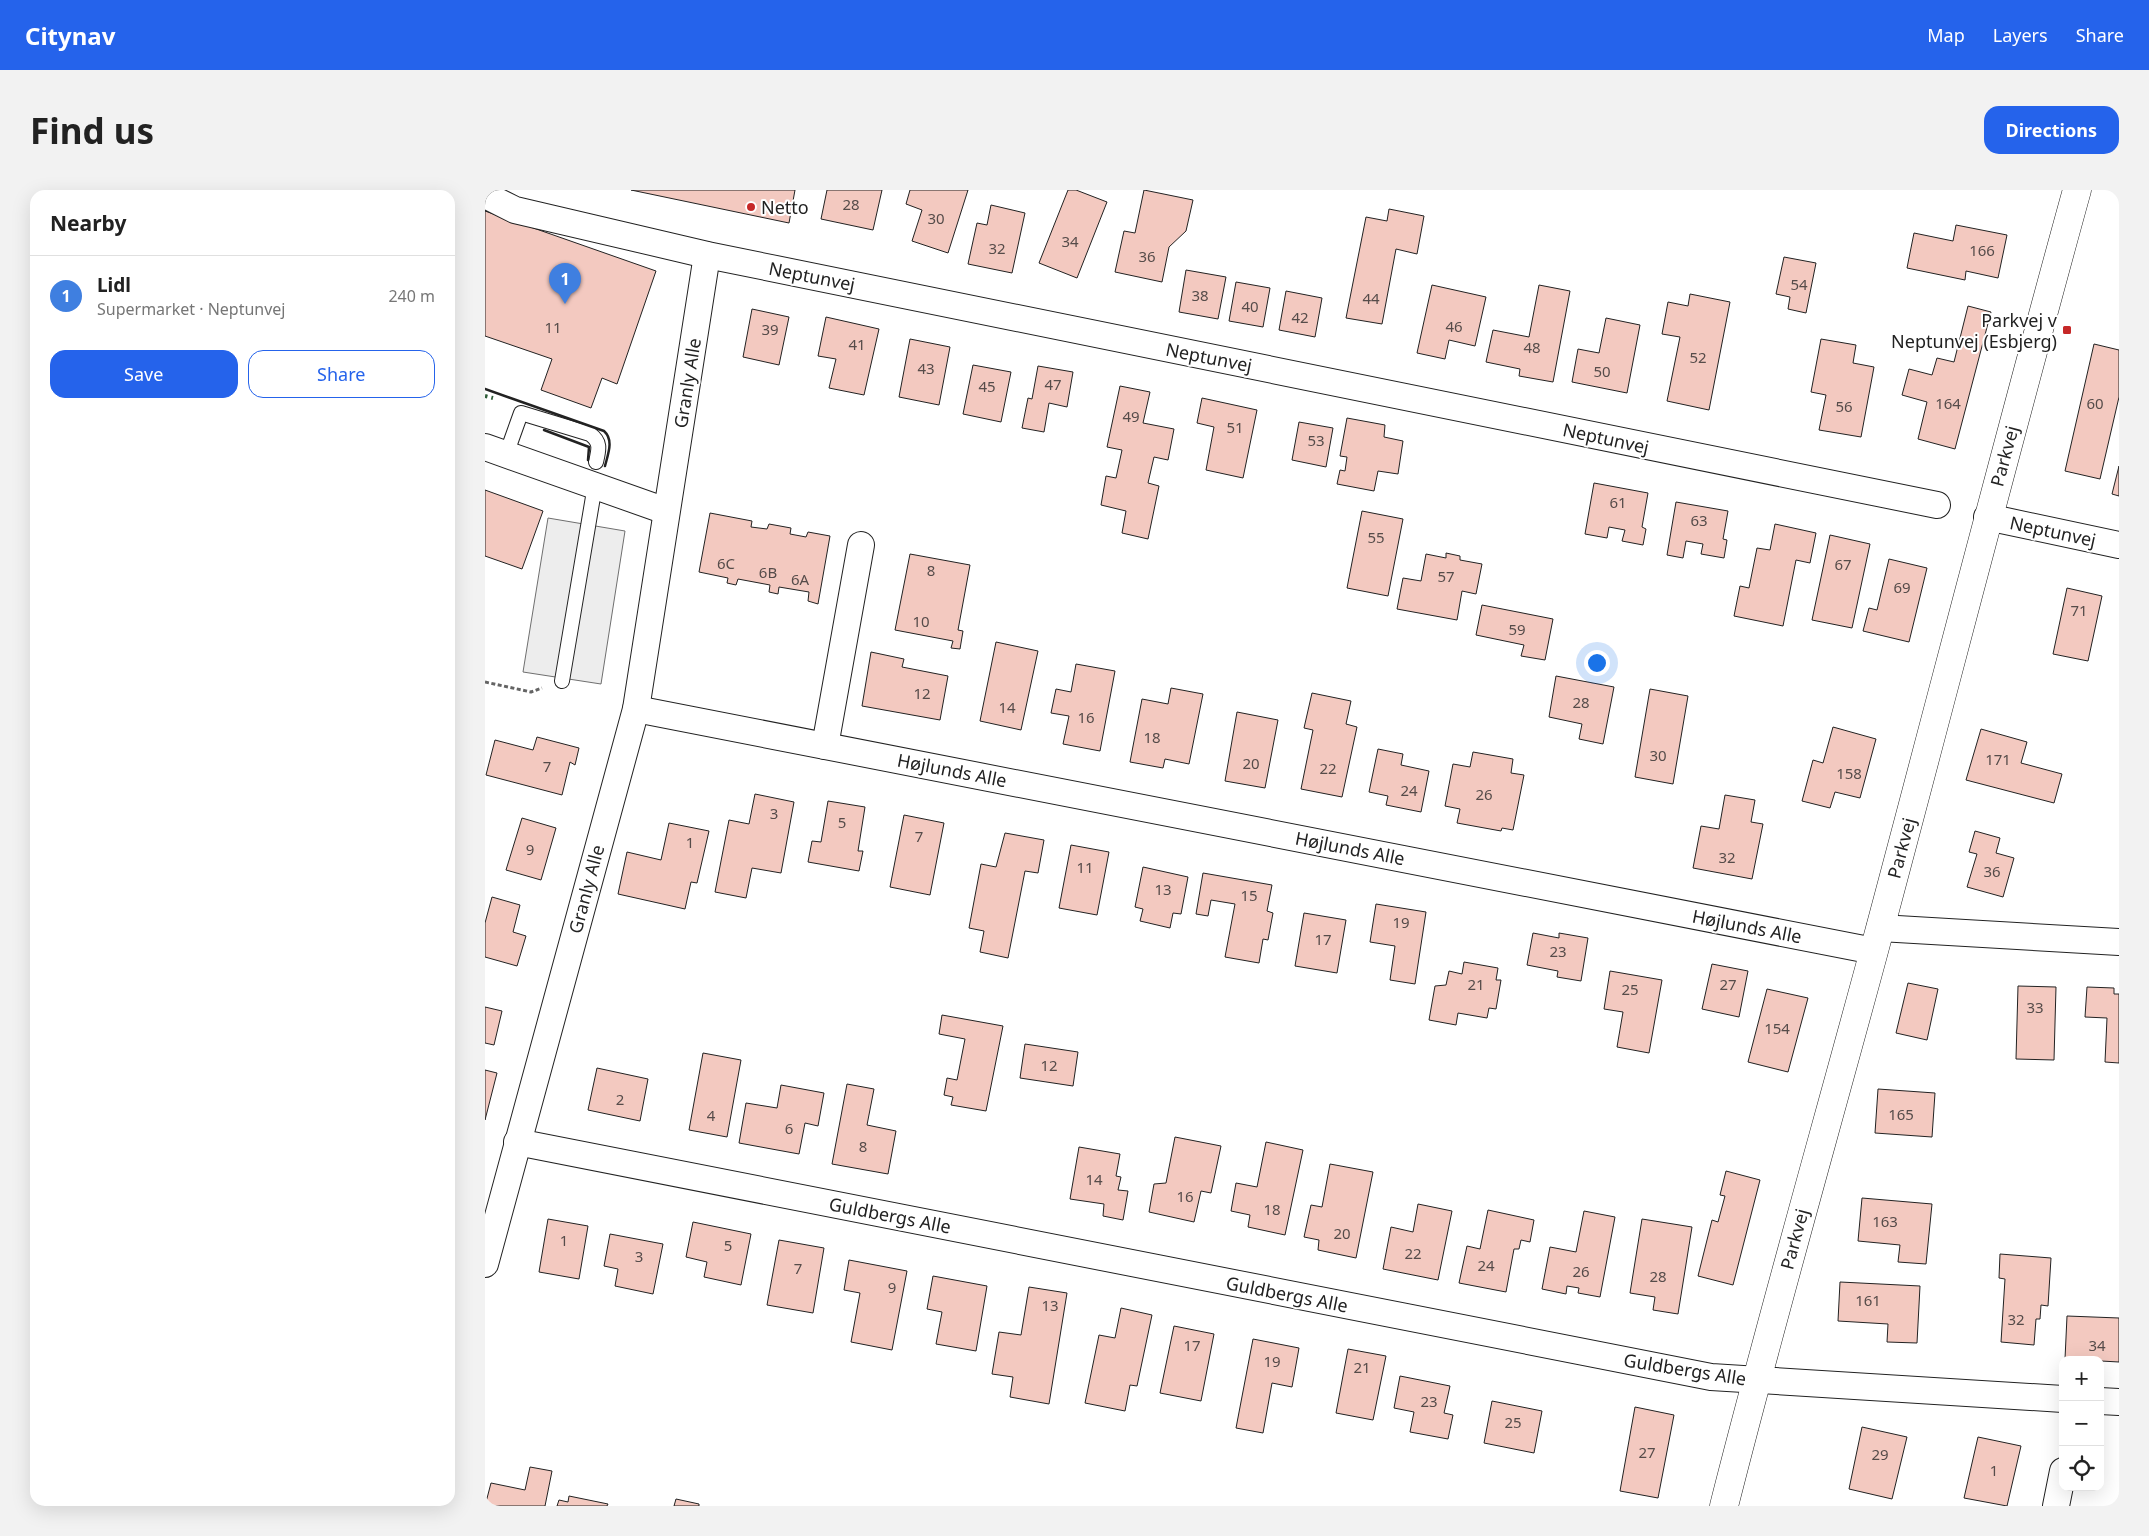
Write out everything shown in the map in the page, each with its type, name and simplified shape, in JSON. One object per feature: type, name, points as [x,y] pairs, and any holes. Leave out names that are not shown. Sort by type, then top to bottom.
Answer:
[{"type":"street","name":"Parkvej","points":[[1724,1506],[1755,1381],[1877,939],[1987,517],[2077,190]]},
{"type":"street","name":"Neptunvej","points":[[485,194],[515,210],[707,255],[1937,505]]},
{"type":"street","name":"Granly Alle","points":[[485,1264],[635,709],[707,255]]},
{"type":"street","points":[[496,451],[596,473],[667,510]]},
{"type":"street","name":"Neptunvej","points":[[1987,517],[2119,545]]},
{"type":"street","points":[[825,746],[861,545]]},
{"type":"street","name":"Højlunds Alle","points":[[635,709],[825,746],[1877,939],[2119,942]]},
{"type":"street","name":"Guldbergs Alle","points":[[517,1142],[1701,1376],[1755,1381],[2059,1399]]},
{"type":"street","points":[[2104,1401],[2119,1402]]},
{"type":"street","points":[[2056,1506],[2059,1491]]},
{"type":"lane","points":[[496,451],[521,412],[590,434],[597,439],[599,447],[596,473],[562,681]]},
{"type":"path","points":[[485,682],[531,692],[562,681]]},
{"type":"shaded area","points":[[548,518],[625,531],[601,684],[523,672]]},
{"type":"building","name":"Netto","points":[[631,190],[795,190],[789,223]]},
{"type":"building","points":[[827,190],[882,190],[873,230],[821,219]]},
{"type":"building","points":[[910,190],[968,190],[948,253],[912,241],[922,210],[906,204]]},
{"type":"building","points":[[1068,190],[1076,190],[1107,202],[1077,278],[1039,263]]},
{"type":"building","points":[[1144,190],[1193,200],[1186,231],[1169,247],[1162,282],[1115,272],[1124,231],[1135,233]]},
{"type":"building","points":[[991,205],[1025,213],[1012,273],[968,264],[977,223],[987,225]]},
{"type":"building","points":[[1389,209],[1424,216],[1417,254],[1396,249],[1382,324],[1346,318],[1366,217],[1387,221]]},
{"type":"building","points":[[485,211],[656,271],[617,384],[602,378],[591,408],[541,390],[552,359],[485,336]]},
{"type":"building","points":[[1956,225],[2007,235],[1998,278],[1966,271],[1965,280],[1907,268],[1914,233],[1953,241]]},
{"type":"building","points":[[1784,257],[1816,263],[1806,313],[1788,309],[1790,297],[1776,294]]},
{"type":"building","points":[[1186,270],[1226,277],[1218,319],[1179,312]]},
{"type":"building","points":[[1236,282],[1270,288],[1263,327],[1229,321]]},
{"type":"building","points":[[1432,285],[1486,297],[1475,346],[1449,340],[1445,359],[1417,353]]},
{"type":"building","points":[[1539,285],[1570,291],[1553,382],[1519,376],[1520,369],[1486,362],[1493,330],[1529,337]]},
{"type":"building","points":[[1286,291],[1322,298],[1315,337],[1279,330]]},
{"type":"building","points":[[1690,294],[1730,302],[1709,410],[1667,401],[1680,337],[1662,334],[1668,302],[1688,306]]},
{"type":"building","points":[[1968,306],[1991,312],[1955,449],[1918,439],[1927,402],[1902,395],[1909,369],[1932,375],[1937,358],[1954,362]]},
{"type":"building","points":[[752,309],[789,317],[779,365],[743,357]]},
{"type":"building","points":[[826,317],[879,329],[864,395],[829,388],[836,359],[818,356]]},
{"type":"building","points":[[1606,318],[1640,325],[1627,393],[1572,382],[1578,349],[1599,353]]},
{"type":"building","points":[[910,339],[950,347],[939,405],[899,397]]},
{"type":"building","points":[[1821,339],[1856,345],[1853,363],[1874,367],[1861,437],[1819,430],[1826,395],[1811,392]]},
{"type":"building","points":[[2094,344],[2119,350],[2119,397],[2100,479],[2065,471]]},
{"type":"building","points":[[973,365],[1011,372],[1001,422],[963,414]]},
{"type":"building","points":[[1038,366],[1073,372],[1067,407],[1049,403],[1044,432],[1022,428],[1028,398],[1032,399]]},
{"type":"building","points":[[1120,386],[1150,392],[1143,423],[1174,429],[1168,460],[1154,457],[1148,483],[1159,486],[1148,539],[1122,533],[1126,511],[1101,505],[1106,476],[1116,478],[1122,450],[1107,447]]},
{"type":"building","points":[[1202,398],[1257,410],[1243,478],[1206,470],[1214,427],[1197,423]]},
{"type":"building","points":[[1347,418],[1385,425],[1384,437],[1403,441],[1398,474],[1378,471],[1374,491],[1337,484],[1340,470],[1345,471],[1347,457],[1340,456]]},
{"type":"building","points":[[1299,422],[1333,428],[1326,467],[1292,460]]},
{"type":"building","points":[[2119,466],[2119,496],[2112,494]]},
{"type":"building","points":[[1594,483],[1648,493],[1642,527],[1646,529],[1643,545],[1622,541],[1625,530],[1609,527],[1607,538],[1585,534]]},
{"type":"building","points":[[485,490],[543,511],[522,569],[485,556]]},
{"type":"building","points":[[1676,502],[1728,511],[1723,539],[1727,540],[1724,558],[1701,554],[1703,544],[1686,541],[1683,558],[1667,555]]},
{"type":"building","points":[[1362,511],[1403,519],[1388,596],[1347,588]]},
{"type":"building","points":[[710,513],[752,521],[751,527],[767,529],[769,524],[791,528],[790,534],[806,537],[808,532],[830,536],[818,604],[808,601],[809,592],[779,587],[778,594],[769,592],[770,585],[738,579],[736,585],[727,583],[728,578],[699,572]]},
{"type":"building","points":[[1775,524],[1816,533],[1810,563],[1796,560],[1783,626],[1734,616],[1740,586],[1749,588],[1757,548],[1770,550]]},
{"type":"building","points":[[1830,535],[1870,544],[1852,628],[1812,620]]},
{"type":"building","points":[[1446,553],[1460,556],[1460,560],[1482,564],[1476,594],[1462,591],[1457,620],[1397,609],[1403,578],[1421,581],[1426,554],[1446,558]]},
{"type":"building","points":[[910,554],[970,565],[958,630],[963,631],[960,649],[951,648],[953,641],[895,630]]},
{"type":"building","points":[[1889,559],[1927,568],[1909,642],[1863,631],[1869,608],[1877,610]]},
{"type":"building","points":[[2067,588],[2102,596],[2088,661],[2053,654]]},
{"type":"building","points":[[1482,605],[1553,619],[1545,660],[1521,656],[1524,645],[1476,635]]},
{"type":"building","points":[[996,642],[1038,651],[1021,730],[980,721]]},
{"type":"building","points":[[871,652],[904,659],[902,667],[948,676],[940,720],[862,706]]},
{"type":"building","points":[[1076,664],[1115,671],[1100,751],[1063,744],[1069,716],[1051,713],[1056,689],[1071,692]]},
{"type":"building","points":[[1556,676],[1614,687],[1603,744],[1579,739],[1582,724],[1549,717]]},
{"type":"building","points":[[1171,688],[1203,694],[1189,764],[1165,759],[1163,768],[1130,762],[1142,699],[1168,704]]},
{"type":"building","points":[[1650,689],[1688,696],[1673,784],[1635,777]]},
{"type":"building","points":[[1312,693],[1351,701],[1346,724],[1357,727],[1342,797],[1301,789],[1313,730],[1304,728]]},
{"type":"building","points":[[1237,712],[1278,720],[1265,788],[1225,781]]},
{"type":"building","points":[[1833,727],[1876,739],[1860,798],[1835,792],[1830,808],[1802,801],[1813,760],[1823,763]]},
{"type":"building","points":[[1981,729],[2027,742],[2021,763],[2062,774],[2054,803],[1966,780]]},
{"type":"building","points":[[537,737],[579,748],[575,765],[570,762],[562,795],[486,775],[495,740],[533,750]]},
{"type":"building","points":[[1378,749],[1403,754],[1401,765],[1429,771],[1421,812],[1386,805],[1388,796],[1369,792]]},
{"type":"building","points":[[1473,752],[1513,759],[1511,773],[1524,775],[1513,830],[1502,828],[1501,831],[1457,823],[1460,809],[1445,806],[1453,764],[1470,767]]},
{"type":"building","points":[[755,794],[794,802],[781,873],[752,868],[746,898],[715,892],[729,820],[749,824]]},
{"type":"building","points":[[1725,795],[1755,800],[1751,822],[1763,824],[1752,879],[1693,868],[1701,826],[1719,829]]},
{"type":"building","points":[[828,801],[865,807],[858,851],[863,851],[859,871],[808,862],[812,841],[821,842]]},
{"type":"building","points":[[904,815],[944,823],[930,895],[890,887]]},
{"type":"building","points":[[522,818],[556,828],[541,880],[506,870]]},
{"type":"building","points":[[669,823],[709,831],[697,883],[691,882],[685,909],[618,894],[627,852],[661,860]]},
{"type":"building","points":[[1975,831],[2000,838],[1996,853],[2014,858],[2003,897],[1967,887],[1977,854],[1969,852]]},
{"type":"building","points":[[1005,833],[1044,840],[1038,873],[1025,871],[1008,958],[980,952],[984,931],[969,928],[981,864],[996,867]]},
{"type":"building","points":[[1071,845],[1109,852],[1097,915],[1059,908]]},
{"type":"building","points":[[1143,867],[1188,877],[1181,914],[1173,913],[1170,928],[1140,921],[1143,909],[1135,907]]},
{"type":"building","points":[[1203,873],[1272,885],[1267,911],[1273,913],[1268,940],[1263,939],[1259,963],[1225,957],[1235,904],[1211,900],[1208,916],[1196,914]]},
{"type":"building","points":[[492,897],[520,905],[513,932],[526,936],[517,966],[485,957],[485,923]]},
{"type":"building","points":[[1376,904],[1426,912],[1415,984],[1390,980],[1395,946],[1370,942]]},
{"type":"building","points":[[1304,913],[1346,920],[1337,973],[1295,966]]},
{"type":"building","points":[[1533,933],[1559,938],[1559,933],[1588,938],[1581,981],[1557,977],[1558,971],[1527,965]]},
{"type":"building","points":[[1464,962],[1498,968],[1496,980],[1501,980],[1496,1009],[1489,1008],[1487,1018],[1458,1013],[1456,1025],[1429,1020],[1435,986],[1446,985],[1449,971],[1462,974]]},
{"type":"building","points":[[1712,964],[1748,971],[1739,1017],[1702,1009]]},
{"type":"building","points":[[1610,971],[1662,980],[1649,1053],[1617,1047],[1623,1012],[1604,1009]]},
{"type":"building","points":[[1908,983],[1938,989],[1927,1040],[1896,1033]]},
{"type":"building","points":[[2018,986],[2056,987],[2054,1060],[2016,1059]]},
{"type":"building","points":[[2087,987],[2114,988],[2114,994],[2119,994],[2119,1063],[2105,1062],[2107,1018],[2085,1017]]},
{"type":"building","points":[[1767,989],[1808,998],[1788,1072],[1748,1062]]},
{"type":"building","points":[[485,1007],[502,1011],[494,1045],[485,1043]]},
{"type":"building","points":[[942,1015],[1003,1026],[986,1111],[951,1105],[953,1097],[944,1095],[947,1078],[957,1080],[965,1039],[939,1034]]},
{"type":"building","points":[[1025,1044],[1078,1052],[1073,1086],[1020,1078]]},
{"type":"building","points":[[703,1053],[741,1060],[727,1137],[689,1130]]},
{"type":"building","points":[[597,1068],[648,1079],[640,1121],[588,1110]]},
{"type":"building","points":[[485,1070],[497,1073],[485,1120]]},
{"type":"building","points":[[847,1084],[874,1089],[867,1125],[896,1131],[888,1174],[832,1164]]},
{"type":"building","points":[[781,1085],[824,1093],[818,1126],[805,1123],[799,1154],[739,1143],[746,1103],[777,1108]]},
{"type":"building","points":[[1878,1089],[1935,1093],[1932,1137],[1875,1133]]},
{"type":"building","points":[[1175,1137],[1221,1146],[1211,1193],[1201,1191],[1194,1222],[1149,1212],[1154,1184],[1166,1183]]},
{"type":"building","points":[[1266,1142],[1303,1150],[1285,1235],[1248,1227],[1250,1215],[1231,1211],[1236,1183],[1257,1187]]},
{"type":"building","points":[[1079,1147],[1120,1154],[1116,1176],[1121,1177],[1118,1190],[1128,1191],[1123,1220],[1103,1216],[1104,1204],[1070,1199]]},
{"type":"building","points":[[1330,1164],[1373,1172],[1356,1258],[1318,1250],[1319,1240],[1304,1237],[1311,1205],[1322,1207]]},
{"type":"building","points":[[1726,1171],[1760,1180],[1733,1285],[1698,1276],[1712,1220],[1718,1222],[1725,1196],[1720,1195]]},
{"type":"building","points":[[1862,1198],[1932,1204],[1926,1264],[1898,1262],[1900,1245],[1858,1241]]},
{"type":"building","points":[[1418,1204],[1452,1211],[1438,1280],[1383,1269],[1391,1227],[1413,1232]]},
{"type":"building","points":[[1488,1210],[1534,1220],[1530,1242],[1521,1240],[1519,1249],[1514,1249],[1506,1292],[1459,1283],[1467,1246],[1480,1249]]},
{"type":"building","points":[[1584,1211],[1615,1217],[1600,1297],[1578,1293],[1579,1288],[1567,1286],[1566,1294],[1542,1289],[1550,1247],[1576,1252]]},
{"type":"building","points":[[548,1219],[588,1226],[579,1279],[539,1272]]},
{"type":"building","points":[[1642,1219],[1692,1227],[1678,1314],[1653,1310],[1655,1297],[1630,1293]]},
{"type":"building","points":[[693,1222],[751,1234],[741,1285],[704,1277],[707,1262],[686,1257]]},
{"type":"building","points":[[610,1234],[663,1244],[653,1294],[615,1286],[618,1269],[604,1266]]},
{"type":"building","points":[[779,1240],[824,1248],[813,1313],[767,1305]]},
{"type":"building","points":[[2000,1254],[2051,1258],[2048,1306],[2041,1305],[2040,1319],[2036,1319],[2034,1345],[2001,1342],[2005,1279],[1999,1278]]},
{"type":"building","points":[[849,1260],[907,1271],[892,1350],[851,1342],[860,1293],[844,1290]]},
{"type":"building","points":[[933,1276],[987,1286],[976,1351],[936,1344],[942,1312],[927,1309]]},
{"type":"building","points":[[1840,1282],[1920,1286],[1917,1343],[1887,1342],[1888,1324],[1838,1321]]},
{"type":"building","points":[[1029,1287],[1067,1293],[1049,1404],[1010,1397],[1013,1377],[992,1374],[999,1332],[1021,1335]]},
{"type":"building","points":[[1121,1308],[1152,1315],[1137,1386],[1130,1385],[1125,1411],[1085,1403],[1099,1335],[1115,1338]]},
{"type":"building","points":[[2067,1316],[2119,1318],[2119,1362],[2104,1361],[2104,1356],[2065,1356]]},
{"type":"building","points":[[1174,1326],[1214,1334],[1201,1401],[1160,1393]]},
{"type":"building","points":[[1253,1339],[1299,1348],[1292,1387],[1272,1383],[1263,1433],[1236,1428]]},
{"type":"building","points":[[1348,1349],[1386,1356],[1373,1420],[1336,1413]]},
{"type":"building","points":[[1400,1376],[1450,1386],[1444,1413],[1453,1415],[1448,1439],[1410,1432],[1414,1412],[1394,1408]]},
{"type":"building","points":[[1492,1401],[1542,1411],[1534,1453],[1484,1443]]},
{"type":"building","points":[[1635,1407],[1674,1415],[1658,1498],[1620,1491]]},
{"type":"building","points":[[1862,1427],[1907,1437],[1892,1499],[1849,1489]]},
{"type":"building","points":[[1978,1437],[2021,1446],[2007,1506],[1964,1498]]},
{"type":"building","points":[[530,1467],[552,1471],[545,1506],[485,1506],[491,1483],[525,1490]]},
{"type":"building","points":[[569,1496],[608,1504],[607,1506],[557,1506],[559,1500],[568,1502]]},
{"type":"building","points":[[676,1499],[699,1504],[699,1506],[674,1506]]},
{"type":"hedge","points":[[485,396],[493,398]]},
{"type":"wall","points":[[485,389],[604,431],[610,443],[605,466]]},
{"type":"wall","points":[[544,430],[589,447],[588,460]]},
{"type":"place","name":"Netto","points":[[751,207]]},
{"type":"place","name":"Lidl","points":[[565,304]]},
{"type":"place","name":"Parkvej v Neptunvej (Esbjerg)","points":[[2067,330]]}]
